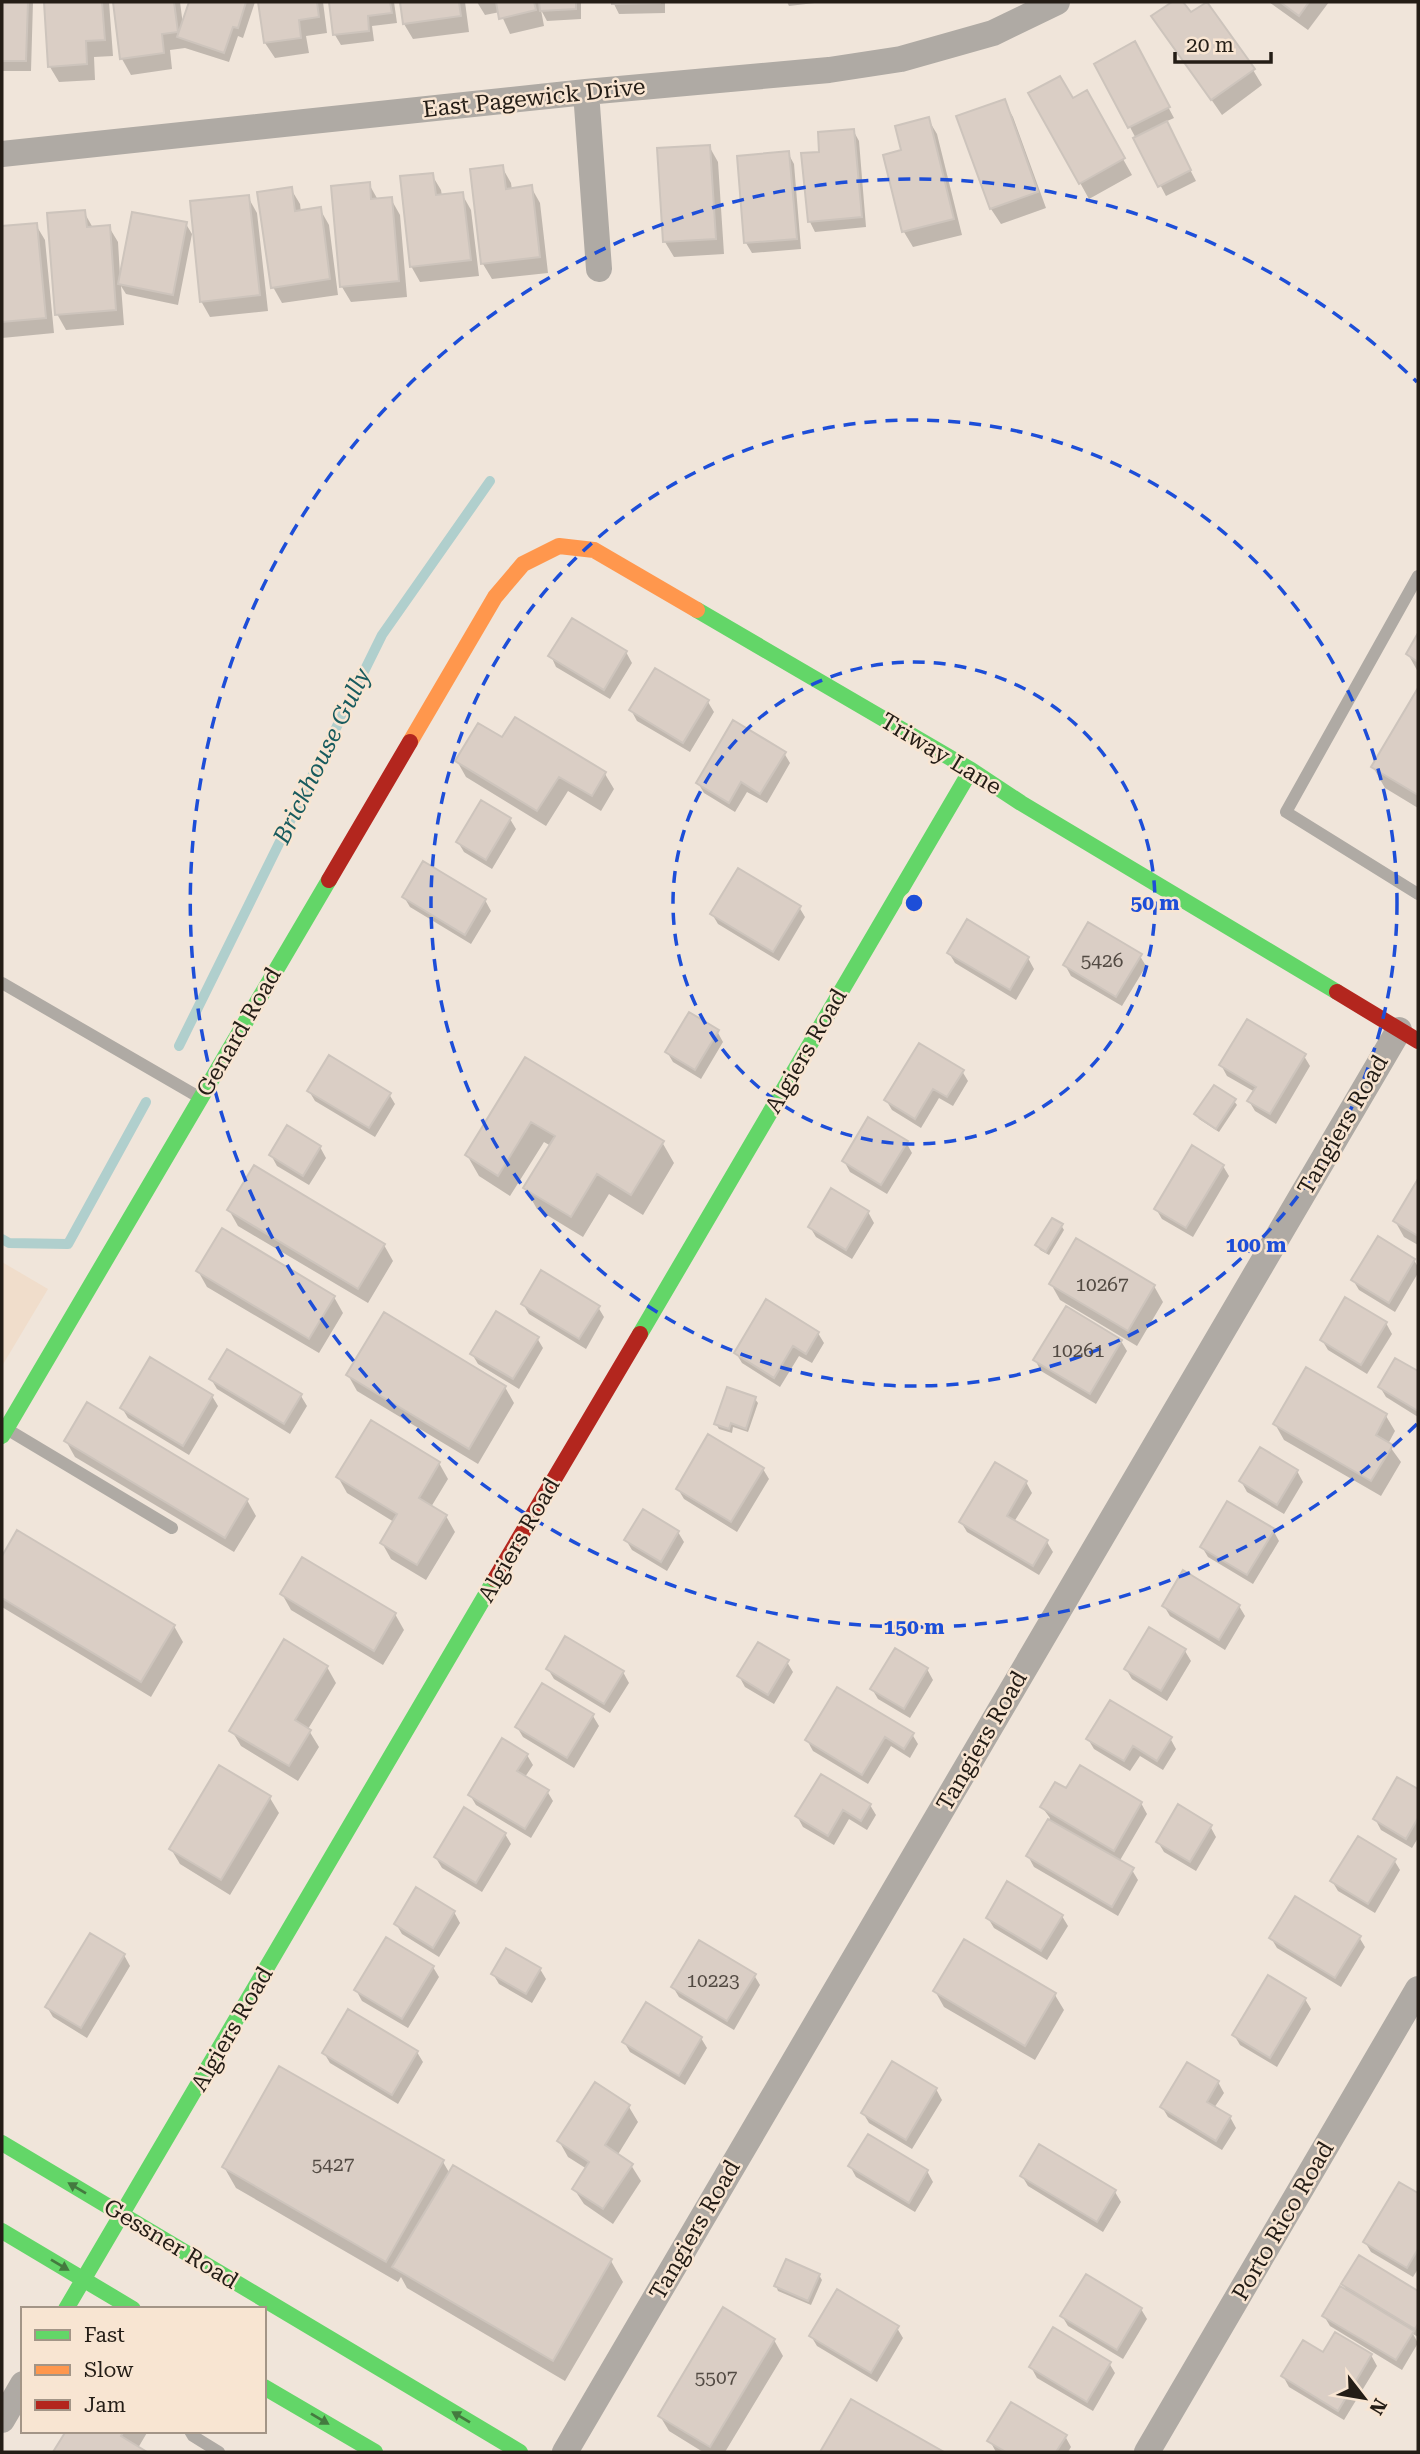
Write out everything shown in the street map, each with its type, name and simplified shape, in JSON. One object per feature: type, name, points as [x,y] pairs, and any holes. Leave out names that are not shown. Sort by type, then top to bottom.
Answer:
[{"type":"street","name":"East Pagewick Drive","points":[[2,154],[586,92],[830,70],[901,59],[993,33],[1057,2]]},
{"type":"street","points":[[586,92],[599,269]]},
{"type":"street","name":"Triway Lane","points":[[476,629],[495,597],[523,564],[559,546],[594,550],[971,770],[1021,803],[1408,1036]]},
{"type":"street","name":"Genard Road","points":[[4,1433],[476,629]]},
{"type":"street","name":"Algiers Road","points":[[67,2307],[971,770]]},
{"type":"street","name":"Tangiers Road","points":[[565,2452],[1408,1036]]},
{"type":"street","name":"Porto Rico Road","points":[[1147,2452],[1418,1989]]},
{"type":"street","name":"Gessner Road","points":[[2,2143],[520,2452]]},
{"type":"street","points":[[2,2231],[130,2307]]},
{"type":"street","points":[[2,2420],[21,2387]]},
{"type":"street","points":[[266,2387],[375,2452]]},
{"type":"lane","points":[[1418,576],[1286,812],[1418,894]]},
{"type":"lane","points":[[2,983],[201,1098]]},
{"type":"lane","points":[[4,1433],[52,1454],[172,1528]]},
{"type":"lane","points":[[191,2433],[219,2452]]},
{"type":"shaded area","points":[[2,1262],[48,1289],[2,1366]]},
{"type":"building","points":[[2,2],[28,2],[26,61],[2,61]]},
{"type":"building","points":[[44,2],[102,2],[105,40],[86,41],[87,64],[48,67]]},
{"type":"building","points":[[113,2],[174,2],[178,32],[162,34],[164,53],[120,59]]},
{"type":"building","points":[[189,2],[246,2],[238,28],[233,27],[224,53],[177,37]]},
{"type":"building","points":[[258,2],[317,2],[319,17],[299,20],[301,38],[264,43]]},
{"type":"building","points":[[329,2],[390,2],[392,13],[368,16],[369,31],[333,35]]},
{"type":"building","points":[[400,2],[459,2],[461,16],[403,24]]},
{"type":"building","points":[[496,2],[534,2],[536,10],[499,19]]},
{"type":"building","points":[[539,2],[576,2],[576,9],[540,11]]},
{"type":"building","points":[[660,2],[660,3],[612,4]]},
{"type":"building","points":[[1172,2],[1183,2],[1191,12],[1207,2],[1255,69],[1211,100],[1151,16]]},
{"type":"building","points":[[1280,2],[1309,2],[1299,16]]},
{"type":"building","points":[[1135,41],[1170,107],[1128,128],[1094,64]]},
{"type":"building","points":[[1060,76],[1073,98],[1087,90],[1125,158],[1079,184],[1028,93]]},
{"type":"building","points":[[1005,99],[1038,192],[990,209],[956,116]]},
{"type":"building","points":[[929,117],[954,219],[902,232],[883,155],[901,150],[895,126]]},
{"type":"building","points":[[1167,121],[1191,170],[1158,187],[1133,138]]},
{"type":"building","points":[[854,129],[862,217],[808,222],[801,153],[819,152],[818,132]]},
{"type":"building","points":[[710,145],[716,239],[663,242],[657,148]]},
{"type":"building","points":[[789,151],[797,239],[744,243],[737,156]]},
{"type":"building","points":[[503,165],[506,189],[532,185],[540,257],[481,264],[470,169]]},
{"type":"building","points":[[433,173],[436,195],[463,192],[471,260],[410,267],[400,176]]},
{"type":"building","points":[[370,182],[371,199],[392,197],[399,281],[340,287],[331,186]]},
{"type":"building","points":[[292,187],[295,211],[321,207],[330,279],[271,288],[257,192]]},
{"type":"building","points":[[249,195],[260,295],[200,302],[190,201]]},
{"type":"building","points":[[85,210],[87,227],[110,225],[116,310],[55,315],[47,213]]},
{"type":"building","points":[[132,212],[187,222],[173,295],[118,284]]},
{"type":"building","points":[[37,223],[46,318],[2,322],[2,226]]},
{"type":"building","points":[[572,618],[627,651],[604,690],[548,656]]},
{"type":"building","points":[[1418,633],[1418,662],[1406,654]]},
{"type":"building","points":[[655,668],[709,700],[683,743],[629,710]]},
{"type":"building","points":[[1418,688],[1418,795],[1371,767]]},
{"type":"building","points":[[515,717],[606,772],[592,796],[559,777],[537,811],[455,761],[478,723],[502,737]]},
{"type":"building","points":[[733,720],[786,752],[760,794],[741,782],[729,803],[696,783]]},
{"type":"building","points":[[481,800],[511,818],[486,860],[456,842]]},
{"type":"building","points":[[423,861],[486,899],[465,935],[402,897]]},
{"type":"building","points":[[738,868],[801,906],[773,952],[710,914]]},
{"type":"building","points":[[967,919],[1029,957],[1010,990],[947,953]]},
{"type":"building","points":[[1088,922],[1142,954],[1116,997],[1063,965]]},
{"type":"building","points":[[689,1012],[719,1030],[695,1070],[665,1052]]},
{"type":"building","points":[[1247,1019],[1306,1054],[1270,1114],[1247,1101],[1256,1087],[1219,1065]]},
{"type":"building","points":[[919,1043],[964,1070],[947,1097],[933,1089],[915,1119],[884,1100]]},
{"type":"building","points":[[329,1055],[391,1093],[369,1128],[307,1091]]},
{"type":"building","points":[[525,1057],[664,1141],[631,1195],[597,1174],[571,1217],[523,1188],[555,1136],[531,1122],[498,1176],[465,1155]]},
{"type":"building","points":[[1214,1085],[1236,1099],[1216,1129],[1194,1114]]},
{"type":"building","points":[[868,1117],[908,1141],[881,1185],[842,1161]]},
{"type":"building","points":[[287,1125],[321,1146],[303,1176],[269,1155]]},
{"type":"building","points":[[1192,1145],[1224,1165],[1186,1228],[1154,1209]]},
{"type":"building","points":[[254,1165],[385,1244],[358,1289],[227,1210]]},
{"type":"building","points":[[1418,1179],[1418,1236],[1393,1221]]},
{"type":"building","points":[[831,1188],[869,1211],[846,1250],[808,1227]]},
{"type":"building","points":[[1052,1218],[1063,1224],[1046,1252],[1035,1245]]},
{"type":"building","points":[[222,1228],[335,1296],[309,1339],[196,1271]]},
{"type":"building","points":[[1378,1236],[1415,1259],[1389,1303],[1351,1280]]},
{"type":"building","points":[[1076,1238],[1155,1285],[1128,1331],[1049,1284]]},
{"type":"building","points":[[541,1270],[600,1306],[579,1339],[521,1304]]},
{"type":"building","points":[[1345,1297],[1387,1322],[1361,1365],[1320,1340]]},
{"type":"building","points":[[766,1299],[819,1332],[806,1354],[793,1346],[774,1378],[734,1353]]},
{"type":"building","points":[[1066,1306],[1122,1340],[1090,1394],[1033,1360]]},
{"type":"building","points":[[496,1311],[539,1337],[513,1379],[470,1354]]},
{"type":"building","points":[[384,1312],[506,1386],[469,1449],[346,1375]]},
{"type":"building","points":[[227,1349],[302,1394],[284,1424],[209,1379]]},
{"type":"building","points":[[150,1357],[213,1395],[183,1446],[120,1408]]},
{"type":"building","points":[[1395,1358],[1418,1371],[1418,1411],[1378,1387]]},
{"type":"building","points":[[1306,1367],[1387,1414],[1376,1435],[1393,1445],[1371,1481],[1273,1424]]},
{"type":"building","points":[[727,1387],[756,1397],[746,1429],[731,1423],[729,1429],[714,1424]]},
{"type":"building","points":[[87,1402],[248,1499],[225,1538],[64,1441]]},
{"type":"building","points":[[371,1420],[440,1462],[419,1498],[447,1515],[417,1565],[380,1543],[397,1514],[336,1477]]},
{"type":"building","points":[[708,1434],[764,1468],[731,1522],[676,1489]]},
{"type":"building","points":[[1260,1447],[1298,1470],[1277,1505],[1239,1481]]},
{"type":"building","points":[[995,1462],[1027,1481],[1007,1516],[1048,1540],[1033,1566],[959,1522]]},
{"type":"building","points":[[1227,1501],[1275,1529],[1247,1575],[1200,1547]]},
{"type":"building","points":[[643,1509],[679,1531],[661,1562],[624,1540]]},
{"type":"building","points":[[17,1530],[175,1625],[141,1682],[2,1598],[2,1556]]},
{"type":"building","points":[[302,1557],[396,1613],[374,1651],[280,1594]]},
{"type":"building","points":[[1183,1570],[1240,1605],[1219,1640],[1162,1606]]},
{"type":"building","points":[[1149,1627],[1186,1649],[1161,1691],[1124,1669]]},
{"type":"building","points":[[565,1636],[624,1671],[604,1704],[546,1669]]},
{"type":"building","points":[[284,1639],[328,1666],[295,1720],[311,1730],[289,1766],[229,1731]]},
{"type":"building","points":[[758,1642],[789,1660],[768,1695],[737,1676]]},
{"type":"building","points":[[895,1648],[928,1668],[904,1709],[870,1689]]},
{"type":"building","points":[[542,1683],[594,1714],[567,1758],[515,1727]]},
{"type":"building","points":[[837,1687],[914,1733],[904,1749],[885,1737],[862,1775],[805,1740]]},
{"type":"building","points":[[1110,1700],[1172,1737],[1157,1761],[1133,1746],[1124,1761],[1086,1739]]},
{"type":"building","points":[[502,1738],[528,1754],[517,1771],[549,1790],[525,1829],[468,1795]]},
{"type":"building","points":[[219,1765],[271,1796],[221,1880],[169,1849]]},
{"type":"building","points":[[1080,1765],[1142,1802],[1114,1851],[1040,1807],[1055,1782],[1066,1788]]},
{"type":"building","points":[[821,1774],[871,1804],[861,1821],[843,1810],[828,1836],[795,1816]]},
{"type":"building","points":[[1397,1777],[1418,1789],[1418,1818],[1406,1839],[1373,1819]]},
{"type":"building","points":[[1178,1804],[1212,1825],[1190,1862],[1156,1842]]},
{"type":"building","points":[[464,1807],[506,1833],[476,1883],[434,1857]]},
{"type":"building","points":[[1048,1819],[1134,1868],[1112,1907],[1026,1856]]},
{"type":"building","points":[[1358,1836],[1396,1859],[1368,1904],[1330,1881]]},
{"type":"building","points":[[1007,1881],[1063,1915],[1041,1951],[986,1918]]},
{"type":"building","points":[[416,1887],[455,1911],[433,1948],[394,1924]]},
{"type":"building","points":[[1295,1896],[1361,1936],[1335,1978],[1269,1938]]},
{"type":"building","points":[[90,1933],[125,1954],[81,2028],[45,2007]]},
{"type":"building","points":[[386,1937],[434,1966],[402,2019],[354,1990]]},
{"type":"building","points":[[964,1939],[1056,1993],[1025,2046],[933,1991]]},
{"type":"building","points":[[699,1940],[756,1974],[727,2021],[671,1987]]},
{"type":"building","points":[[506,1948],[541,1968],[526,1994],[491,1974]]},
{"type":"building","points":[[1268,1975],[1306,1998],[1270,2058],[1232,2035]]},
{"type":"building","points":[[646,2002],[702,2037],[679,2076],[622,2042]]},
{"type":"building","points":[[348,2009],[418,2051],[392,2095],[322,2053]]},
{"type":"building","points":[[892,2061],[937,2088],[906,2140],[861,2113]]},
{"type":"building","points":[[1187,2062],[1219,2081],[1207,2102],[1231,2116],[1216,2141],[1160,2107]]},
{"type":"building","points":[[279,2066],[444,2160],[386,2262],[222,2167]]},
{"type":"building","points":[[595,2082],[630,2105],[605,2145],[633,2164],[603,2209],[572,2189],[589,2162],[557,2141]]},
{"type":"building","points":[[868,2134],[928,2170],[909,2203],[848,2166]]},
{"type":"building","points":[[1039,2144],[1116,2190],[1097,2222],[1020,2176]]},
{"type":"building","points":[[453,2165],[612,2259],[553,2361],[392,2267]]},
{"type":"building","points":[[1399,2182],[1418,2193],[1418,2249],[1407,2268],[1363,2242]]},
{"type":"building","points":[[1359,2255],[1418,2291],[1418,2324],[1415,2329],[1341,2284]]},
{"type":"building","points":[[786,2259],[820,2274],[808,2301],[774,2286]]},
{"type":"building","points":[[1086,2274],[1142,2308],[1117,2350],[1060,2316]]},
{"type":"building","points":[[1340,2286],[1414,2331],[1396,2360],[1322,2316]]},
{"type":"building","points":[[837,2289],[899,2326],[871,2373],[809,2336]]},
{"type":"building","points":[[723,2307],[775,2339],[710,2447],[658,2416]]},
{"type":"building","points":[[1053,2327],[1111,2362],[1087,2402],[1029,2367]]},
{"type":"building","points":[[1335,2332],[1372,2354],[1338,2411],[1281,2376],[1303,2340],[1323,2352]]},
{"type":"building","points":[[851,2399],[944,2452],[820,2452]]},
{"type":"building","points":[[1011,2402],[1067,2435],[1056,2452],[1006,2452],[987,2441]]},
{"type":"building","points":[[65,2433],[123,2433],[121,2436],[147,2452],[53,2452]]},
{"type":"waterway","name":"Brickhouse Gully","points":[[179,1046],[382,635],[490,481]]},
{"type":"waterway","name":"Brickhouse Gully","points":[[2,1239],[9,1243],[68,1244],[146,1102]]},
{"type":"traffic: fast","points":[[697,610],[971,770],[1021,803],[1337,992]]},
{"type":"traffic: fast","points":[[640,1334],[971,770]]},
{"type":"traffic: fast","points":[[2,1436],[329,880]]},
{"type":"traffic: fast","points":[[67,2307],[495,1579]]},
{"type":"traffic: fast","points":[[2,2143],[520,2452]]},
{"type":"traffic: fast","points":[[2,2231],[130,2307]]},
{"type":"traffic: fast","points":[[266,2388],[375,2452]]},
{"type":"traffic: slow","points":[[410,742],[495,597],[523,564],[559,546],[594,550],[697,610]]},
{"type":"traffic: jam","points":[[329,880],[410,742]]},
{"type":"traffic: jam","points":[[1337,992],[1418,1041]]},
{"type":"traffic: jam","points":[[495,1579],[640,1334]]}]
